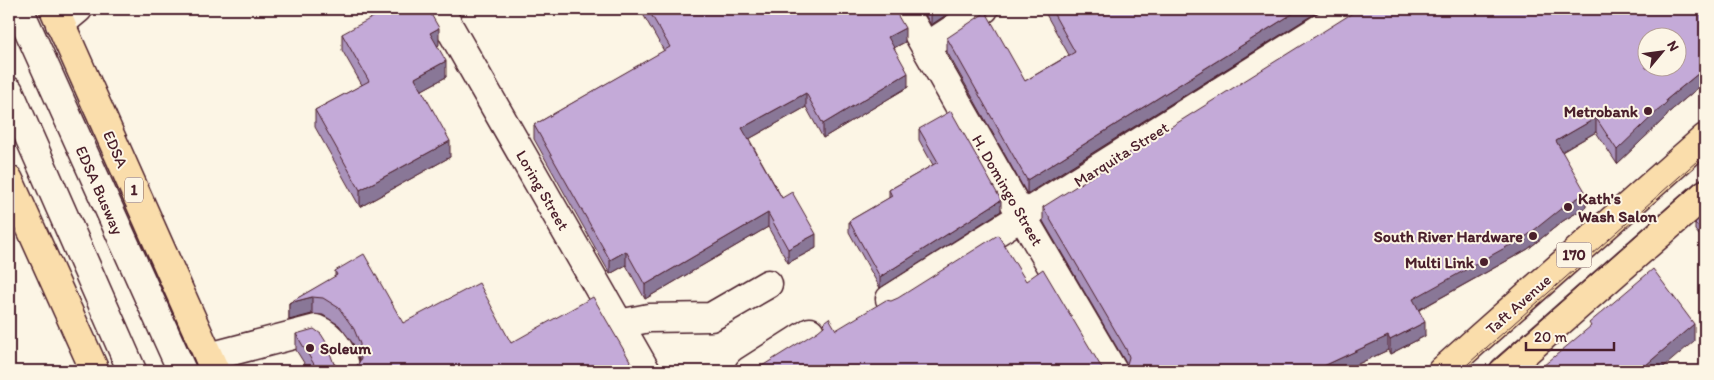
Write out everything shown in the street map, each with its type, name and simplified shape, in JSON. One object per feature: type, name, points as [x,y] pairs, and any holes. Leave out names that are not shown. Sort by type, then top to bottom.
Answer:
[{"type":"main road","name":"EDSA","points":[[64,14],[212,364]]},
{"type":"main road","name":"Taft Avenue","points":[[1442,371],[1705,138]]},
{"type":"main road","points":[[9,180],[95,371]]},
{"type":"main road","name":"170","points":[[1504,371],[1705,194]]},
{"type":"street","name":"EDSA Busway","points":[[19,9],[182,371]]},
{"type":"street","name":"Loring Street","points":[[439,9],[646,371]]},
{"type":"street","name":"H. Domingo Street","points":[[904,9],[1113,371]]},
{"type":"street","points":[[926,47],[984,9]]},
{"type":"street","name":"Marquita Street","points":[[890,299],[1352,9]]},
{"type":"street","points":[[9,91],[132,371]]},
{"type":"street","points":[[619,324],[649,318],[711,317],[768,284]]},
{"type":"street","points":[[212,364],[316,329],[325,332],[333,340],[343,359],[346,371]]},
{"type":"street","points":[[749,371],[810,332]]},
{"type":"building","points":[[388,9],[428,9],[439,28],[430,33],[446,61],[415,78],[450,141],[360,190],[315,110],[369,81],[342,34]]},
{"type":"building","points":[[648,9],[894,9],[905,28],[888,37],[908,73],[823,124],[806,93],[742,128],[782,198],[792,192],[816,234],[788,249],[768,213],[645,285],[626,251],[610,260],[534,125],[670,47]]},
{"type":"building","points":[[1051,9],[1300,9],[1027,180],[947,38],[986,12],[1025,81],[1075,52]]},
{"type":"building","points":[[1359,9],[1705,9],[1705,68],[1666,100],[1667,102],[1617,150],[1596,118],[1556,141],[1586,193],[1563,207],[1528,235],[1413,299],[1425,322],[1390,340],[1388,336],[1313,371],[1117,371],[1127,364],[1129,357],[1043,207]]},
{"type":"building","points":[[951,111],[1001,200],[880,277],[849,221],[892,196],[889,190],[938,162],[919,129]]},
{"type":"building","points":[[1705,214],[1705,235],[1695,223]]},
{"type":"building","points":[[998,235],[1026,281],[1043,269],[1100,365],[1106,371],[754,371],[818,331],[829,318],[836,330],[886,300],[891,301],[898,298]]},
{"type":"building","points":[[364,254],[403,323],[479,283],[511,343],[593,297],[636,371],[318,371],[296,334],[314,329],[321,334],[326,342],[334,364],[341,369],[349,370],[357,366],[361,359],[360,344],[354,329],[339,308],[323,298],[312,297],[289,303],[337,275],[335,271]]},
{"type":"building","points":[[1653,269],[1694,324],[1639,371],[1537,371],[1591,326],[1589,323]]},
{"type":"tram line","points":[[1460,371],[1705,154]]},
{"type":"tram line","points":[[1483,371],[1705,175]]},
{"type":"place","name":"Metrobank","points":[[1648,111]]},
{"type":"place","name":"Kath's Wash Salon","points":[[1568,207]]},
{"type":"place","name":"South River Hardware","points":[[1533,236]]},
{"type":"place","name":"Multi Link","points":[[1484,262]]},
{"type":"place","name":"Soleum","points":[[310,348]]}]
